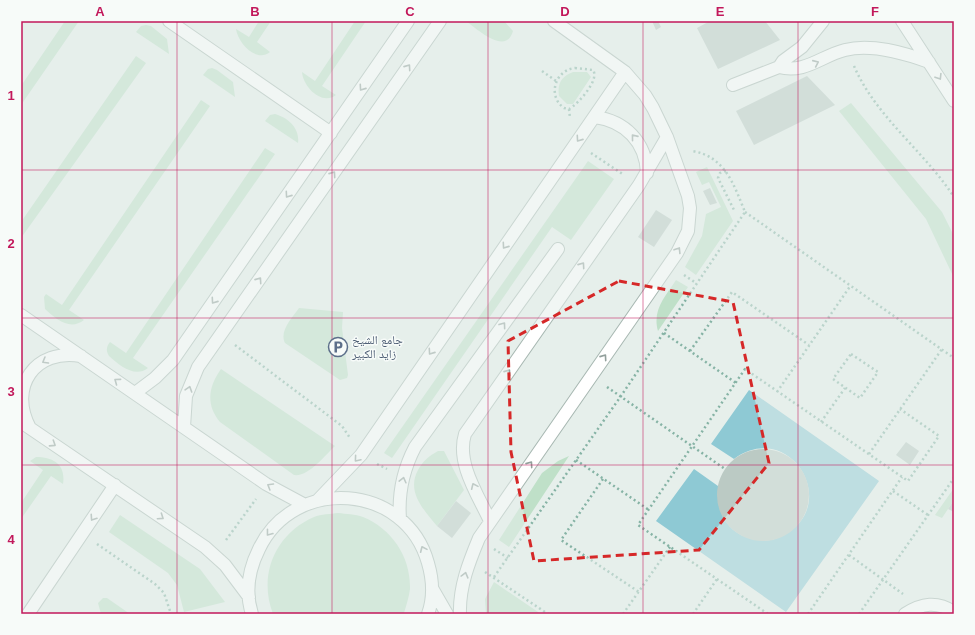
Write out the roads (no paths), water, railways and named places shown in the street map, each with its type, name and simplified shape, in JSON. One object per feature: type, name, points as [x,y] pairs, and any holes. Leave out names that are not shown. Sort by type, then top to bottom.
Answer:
[{"type":"street","points":[[169,21],[330,133]]},
{"type":"street","points":[[135,393],[156,378],[173,360],[408,21]]},
{"type":"street","points":[[184,428],[185,404],[191,381],[198,367],[440,21]]},
{"type":"street","points":[[460,614],[462,585],[469,561],[479,538],[683,243],[688,231],[690,208],[688,196],[667,137],[645,95],[625,72],[554,21]]},
{"type":"street","points":[[733,85],[778,67],[783,61],[802,47],[823,21]]},
{"type":"street","points":[[902,21],[954,102]]},
{"type":"street","points":[[778,67],[789,70],[804,68],[846,49],[865,48],[900,52],[929,62]]},
{"type":"street","points":[[318,500],[360,455],[625,72]]},
{"type":"street","points":[[595,117],[622,125],[636,138],[644,154],[646,173]]},
{"type":"street","points":[[490,521],[464,464],[462,444],[465,434],[639,185],[667,137]]},
{"type":"street","points":[[400,519],[399,498],[403,478],[406,464],[415,447],[558,249]]},
{"type":"street","points":[[21,315],[266,484],[305,505]]},
{"type":"street","points":[[82,356],[70,354],[58,355],[46,359],[36,366],[28,376],[23,389],[22,404],[26,426],[205,547],[225,566],[249,597]]},
{"type":"street","points":[[28,614],[115,485]]},
{"type":"street","points":[[252,614],[249,597],[251,569],[262,542],[280,520],[305,505],[318,500],[335,497],[352,498],[380,506],[400,519],[411,530],[420,543],[431,573],[432,588],[428,614]]},
{"type":"street","points":[[432,588],[447,614]]},
{"type":"street","points":[[905,614],[919,606],[934,604],[945,606],[954,612]]},
{"type":"water","points":[[749,390],[879,481],[786,612],[656,521],[694,469],[718,486],[722,514],[729,526],[741,535],[757,540],[772,540],[782,536],[800,522],[808,506],[808,488],[802,471],[790,457],[774,450],[755,449],[734,459],[711,444]]},
{"type":"place","name":"جامع الشيخ زايد الكبير","points":[[338,347]]}]
